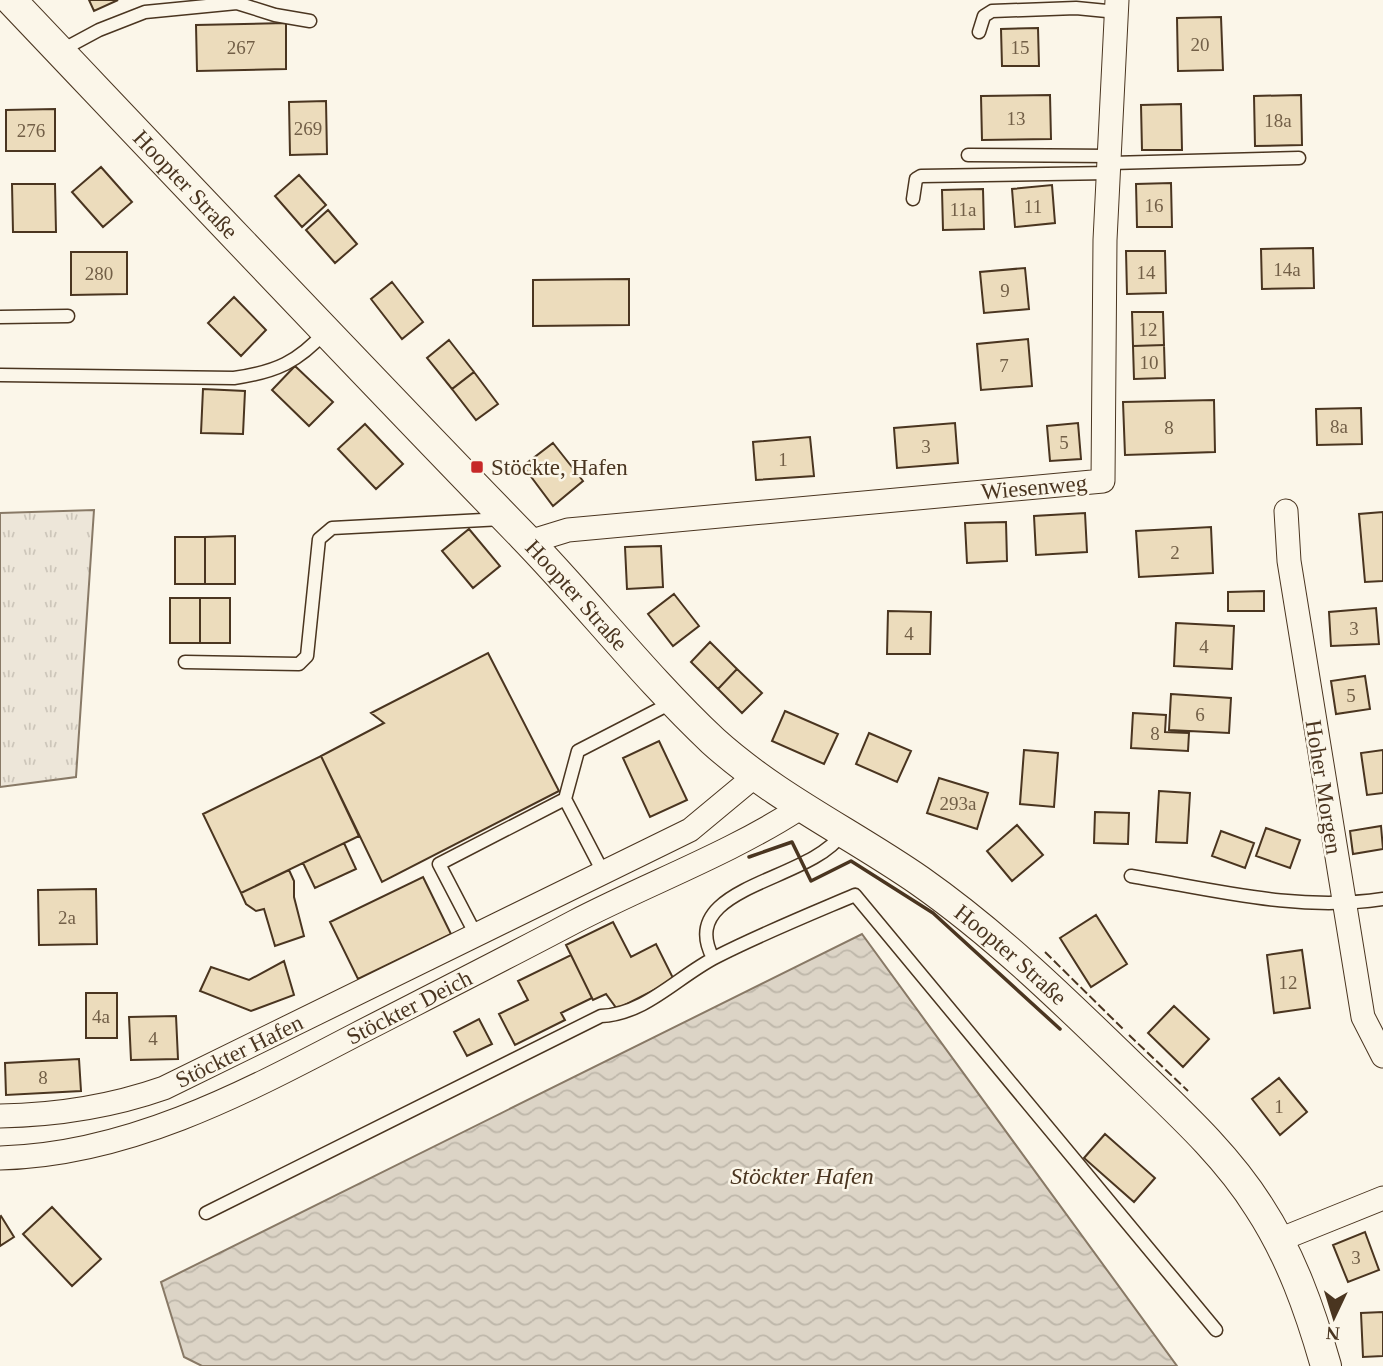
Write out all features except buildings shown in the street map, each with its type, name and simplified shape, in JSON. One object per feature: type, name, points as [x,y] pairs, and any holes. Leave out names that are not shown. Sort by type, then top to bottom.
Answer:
[{"type":"street","name":"Hoopter Straße","points":[[11,0],[529,542],[674,702],[755,776],[800,808],[913,877],[971,918],[1063,1001],[1196,1130],[1257,1203],[1279,1240],[1303,1293],[1326,1366]]},
{"type":"street","name":"Wiesenweg","points":[[529,542],[568,530],[1103,481],[1105,240],[1117,6]]},
{"type":"street","name":"Hoher Morgen","points":[[1286,512],[1289,561],[1343,905],[1363,1017],[1383,1056]]},
{"type":"street","name":"Stöckter Hafen","points":[[0,1116],[87,1109],[164,1088],[690,830],[755,776]]},
{"type":"street","name":"Stöckter Deich","points":[[0,1158],[78,1149],[143,1132],[250,1090],[586,916],[732,848],[800,808]]},
{"type":"street","points":[[1279,1240],[1383,1198]]},
{"type":"lane","points":[[60,52],[99,30],[145,12],[237,3],[275,15],[310,21]]},
{"type":"lane","points":[[979,32],[984,16],[992,11],[1117,6]]},
{"type":"lane","points":[[968,155],[1111,164]]},
{"type":"lane","points":[[913,199],[916,179],[921,176],[1111,164],[1299,158]]},
{"type":"lane","points":[[0,317],[68,316]]},
{"type":"lane","points":[[0,375],[234,378],[268,373],[306,354],[327,331]]},
{"type":"lane","points":[[185,662],[299,664],[307,656],[316,552],[323,533],[332,528],[506,518]]},
{"type":"lane","points":[[603,872],[565,799],[578,751],[674,702]]},
{"type":"lane","points":[[476,935],[439,864],[565,799]]},
{"type":"lane","points":[[713,958],[706,945],[705,931],[714,910],[736,895],[832,848],[842,834]]},
{"type":"lane","points":[[1131,876],[1298,904],[1343,905],[1383,899]]},
{"type":"lane","points":[[206,1213],[601,1016],[620,1015],[676,985],[713,958],[855,895],[1216,1330]]},
{"type":"green space","points":[[94,510],[76,777],[0,787],[0,513]]},
{"type":"water","name":"Stöckter Hafen","points":[[862,934],[1177,1366],[202,1366],[184,1357],[161,1282]]},
{"type":"fence","points":[[1045,952],[1123,1029]]},
{"type":"fence","points":[[1129,1035],[1188,1091]]},
{"type":"wall","points":[[749,857],[792,842],[811,881],[851,861],[933,913],[1060,1029]]},
{"type":"place","name":"Stöckte, Hafen","points":[[477,467]]}]
